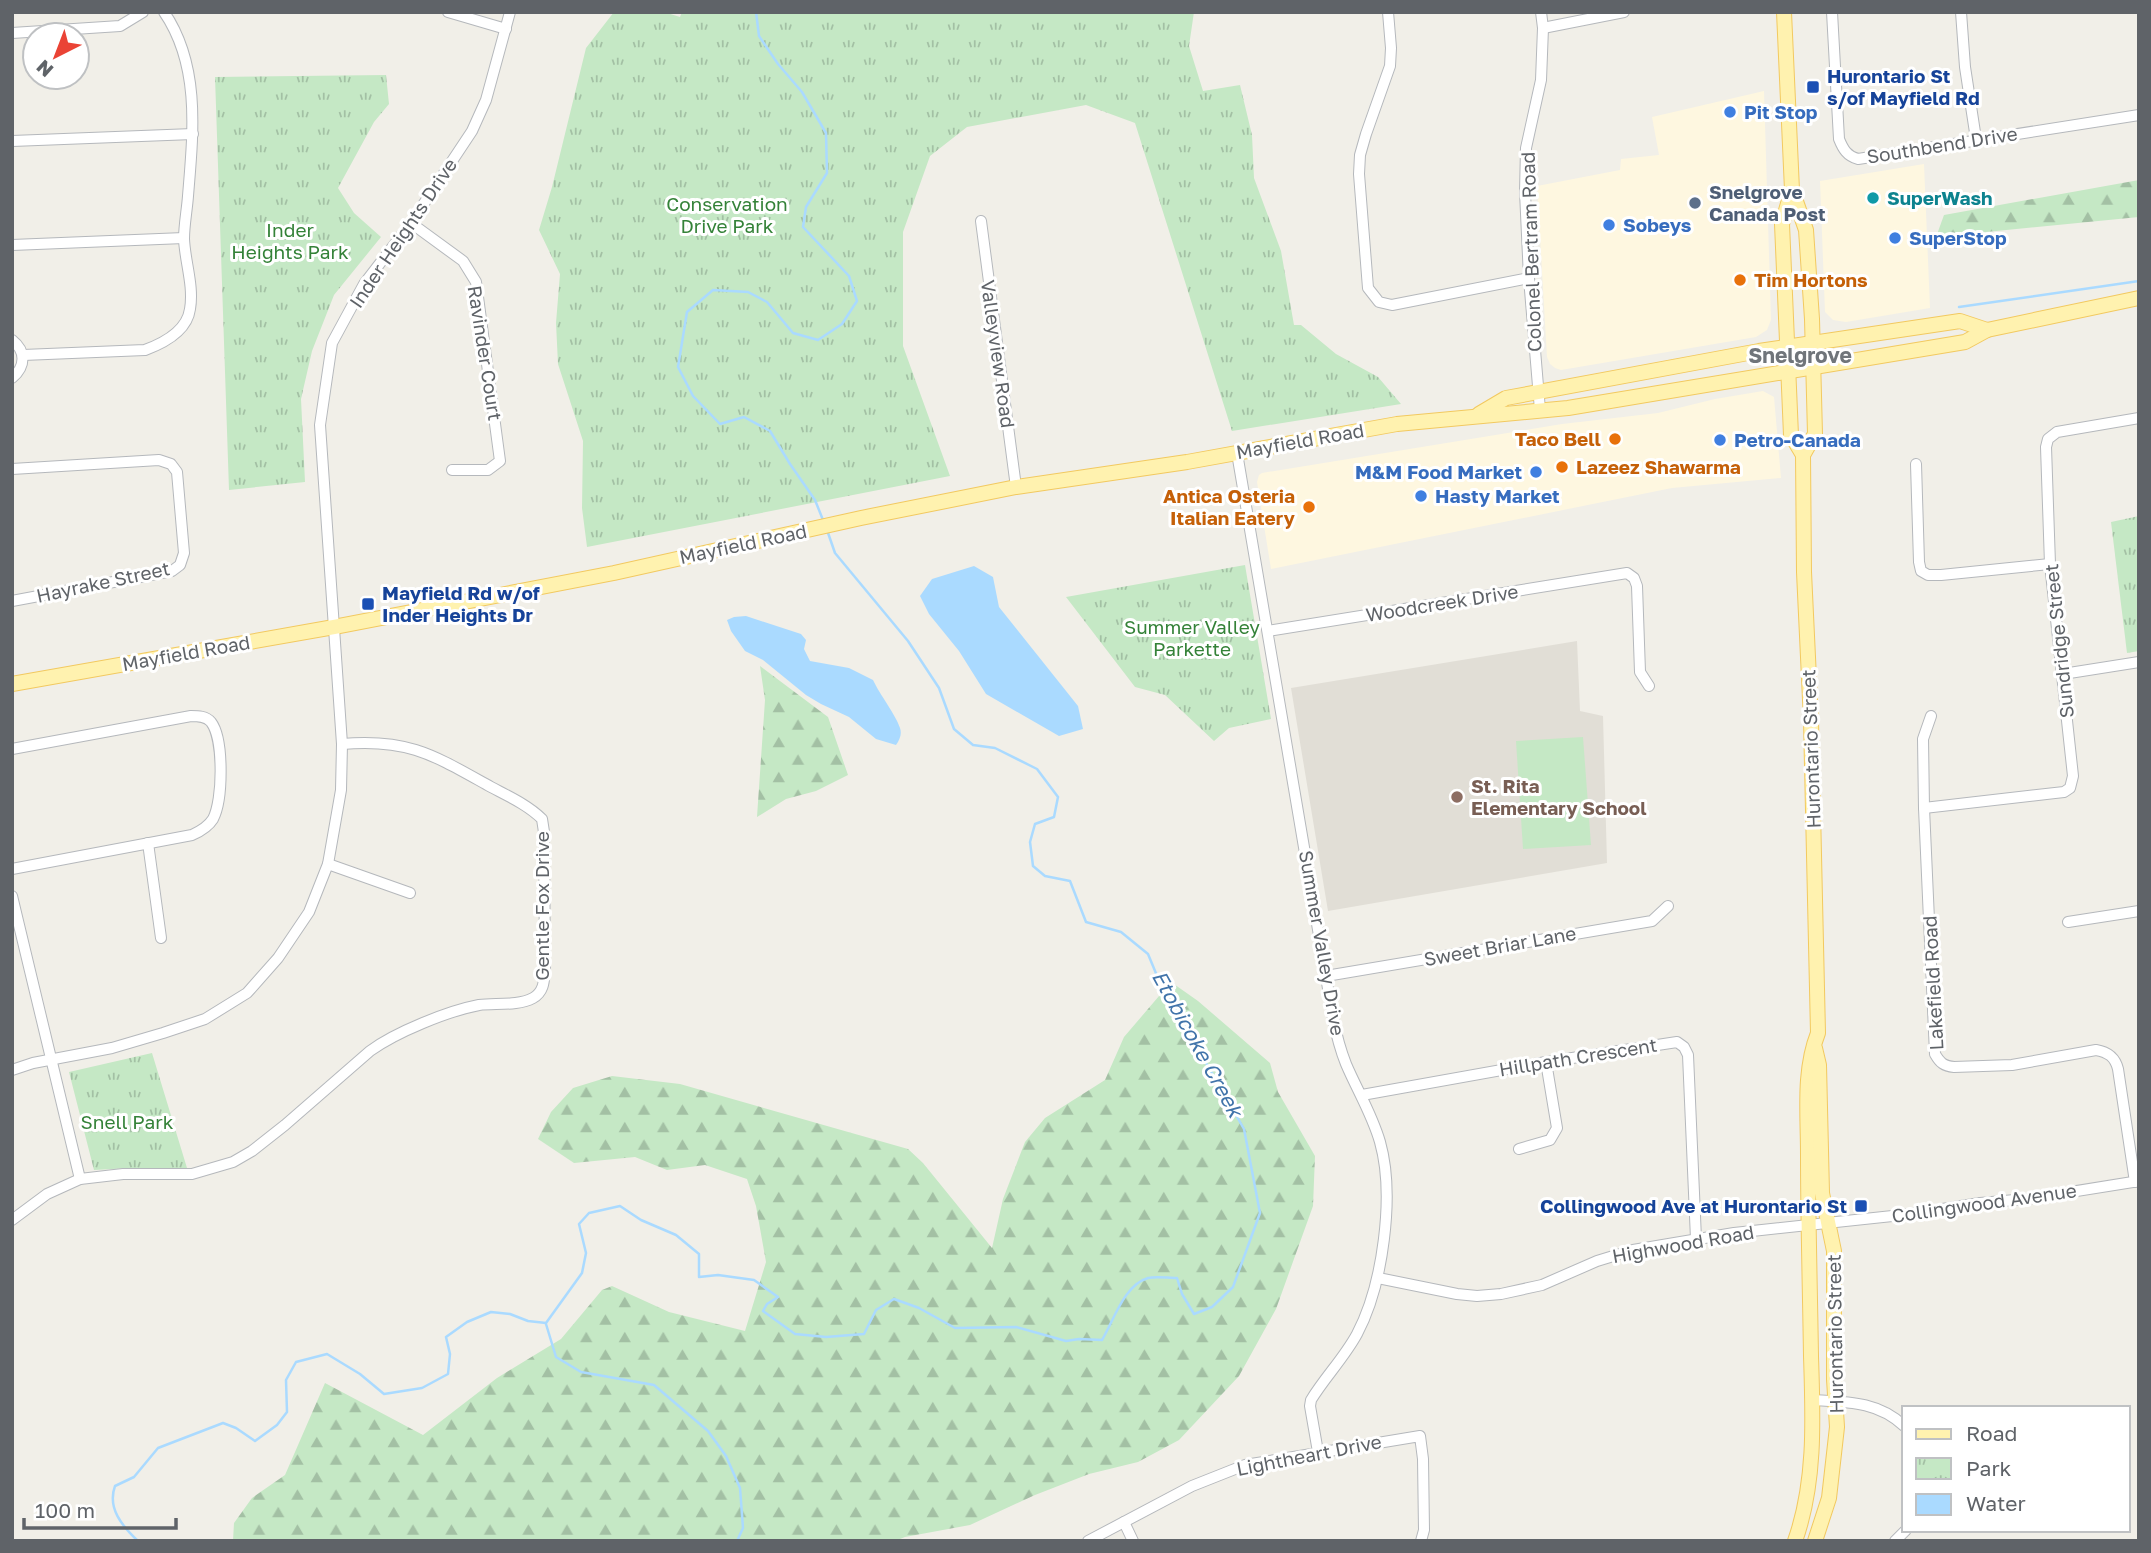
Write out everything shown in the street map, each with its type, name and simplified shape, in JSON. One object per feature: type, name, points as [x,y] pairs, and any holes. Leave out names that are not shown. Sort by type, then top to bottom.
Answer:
[{"type":"main road","name":"Hurontario Street","points":[[1784,12],[1792,190],[1806,230],[1813,367],[1815,435],[1803,455]]},
{"type":"main road","name":"Hurontario Street","points":[[1792,190],[1782,225],[1791,435],[1803,455],[1818,1022],[1818,1033],[1808,1066],[1811,1457],[1807,1490],[1795,1541]]},
{"type":"main road","name":"Mayfield Road","points":[[12,684],[334,627],[601,575],[1016,487],[1237,453],[1398,424],[1568,408],[1965,342],[1987,330],[2139,298]]},
{"type":"main road","name":"Mayfield Road","points":[[1475,416],[1506,398],[1787,347],[1960,321],[1987,330]]},
{"type":"main road","name":"Hurontario Street","points":[[1814,1043],[1819,1065],[1822,1193],[1834,1251],[1837,1427],[1826,1512],[1815,1541]]},
{"type":"street","points":[[12,33],[120,26],[143,12]]},
{"type":"street","points":[[23,355],[145,350],[164,343],[182,326],[190,310],[189,271],[184,238],[193,134],[192,97],[185,56],[164,12]]},
{"type":"street","points":[[448,12],[506,29]]},
{"type":"street","name":"Inder Heights Drive","points":[[12,1070],[33,1063],[112,1048],[205,1019],[247,993],[278,958],[309,912],[328,864],[341,790],[342,744],[320,425],[332,343],[364,284],[411,223],[472,131],[486,100],[510,12]]},
{"type":"street","points":[[1388,12],[1390,66],[1366,134],[1360,164],[1368,288],[1379,302],[1392,305],[1529,278]]},
{"type":"street","name":"Colonel Bertram Road","points":[[1540,410],[1525,192],[1526,148],[1541,80],[1544,28],[1541,12]]},
{"type":"street","points":[[1544,28],[1624,12]]},
{"type":"street","name":"Southbend Drive","points":[[1832,12],[1839,139],[1848,155],[1858,159],[2139,115]]},
{"type":"street","points":[[1961,12],[1965,67],[1976,139]]},
{"type":"street","points":[[12,141],[193,134]]},
{"type":"street","name":"Valleyview Road","points":[[981,221],[1016,487]]},
{"type":"street","name":"Ravinder Court","points":[[411,223],[463,261],[476,282],[500,461],[488,470],[452,470]]},
{"type":"street","points":[[12,246],[184,238]]},
{"type":"street","points":[[12,340],[20,347],[23,355],[21,369],[12,378]]},
{"type":"street","name":"Sundridge Street","points":[[1924,808],[2064,792],[2070,788],[2073,775],[2050,564],[2046,454],[2048,439],[2062,431],[2139,418]]},
{"type":"street","name":"Summer Valley Drive","points":[[1237,453],[1338,1039],[1345,1062],[1362,1095],[1381,1144],[1384,1168],[1385,1218],[1378,1278],[1357,1333],[1311,1400],[1318,1452]]},
{"type":"street","name":"Hayrake Street","points":[[12,469],[159,460],[171,464],[177,472],[184,553],[180,565],[172,571],[12,601]]},
{"type":"street","points":[[1916,464],[1921,571],[1928,575],[2050,564]]},
{"type":"street","name":"Woodcreek Drive","points":[[1268,631],[1627,572],[1634,578],[1637,586],[1640,672],[1649,686]]},
{"type":"street","points":[[2063,674],[2139,662]]},
{"type":"street","points":[[12,749],[201,716],[209,720],[217,734],[221,767],[214,817],[205,829],[192,835],[12,869]]},
{"type":"street","points":[[1924,808],[1923,739],[1931,716]]},
{"type":"street","name":"Gentle Fox Drive","points":[[80,1179],[123,1174],[192,1174],[233,1162],[273,1135],[370,1051],[387,1040],[452,1013],[478,1006],[530,999],[540,992],[545,970],[542,819],[523,804],[430,754],[391,743],[342,744]]},
{"type":"street","name":"Lakefield Road","points":[[1924,808],[1934,1044],[1938,1061],[1944,1066],[1975,1067],[2031,1062],[2096,1050],[2113,1057],[2118,1069],[2137,1181]]},
{"type":"street","points":[[148,843],[162,938]]},
{"type":"street","points":[[328,864],[410,892]]},
{"type":"street","points":[[12,896],[80,1179],[47,1194],[12,1220]]},
{"type":"street","name":"Sweet Briar Lane","points":[[1326,975],[1652,920],[1668,906]]},
{"type":"street","points":[[2067,922],[2139,911]]},
{"type":"street","name":"Hillpath Crescent","points":[[1362,1095],[1677,1042],[1684,1047],[1688,1055],[1696,1239]]},
{"type":"street","points":[[1519,1149],[1545,1143],[1557,1128],[1546,1062]]},
{"type":"street","name":"Collingwood Avenue","points":[[1828,1223],[2027,1199],[2137,1181]]},
{"type":"street","name":"Highwood Road","points":[[1378,1278],[1457,1294],[1501,1294],[1542,1285],[1613,1256],[1696,1239],[1828,1223]]},
{"type":"street","points":[[1812,1400],[1857,1402],[1877,1408],[1902,1424]]},
{"type":"street","name":"Lightheart Drive","points":[[1088,1541],[1223,1472],[1262,1461],[1420,1436],[1424,1518],[1421,1541]]},
{"type":"street","points":[[1124,1522],[1133,1541]]},
{"type":"shaded area","points":[[1764,91],[1771,320],[1767,330],[1756,337],[1561,370],[1555,368],[1547,357],[1537,186],[1620,170],[1621,159],[1659,155],[1652,117]]},
{"type":"shaded area","points":[[1924,164],[1930,308],[1846,322],[1833,320],[1825,312],[1820,181]]},
{"type":"shaded area","points":[[1763,391],[1774,397],[1781,478],[1672,488],[1271,569],[1257,482],[1262,473],[1562,424],[1658,413]]},
{"type":"shaded area","name":"St. Rita Elementary School","points":[[1577,641],[1580,711],[1603,716],[1607,863],[1328,911],[1291,688]]},
{"type":"green space","name":"Conservation Drive Park","points":[[614,12],[664,12],[680,17],[682,12],[1194,12],[1189,46],[1203,91],[1240,85],[1252,135],[1254,178],[1281,251],[1294,325],[1301,325],[1336,354],[1378,377],[1401,404],[1232,431],[1135,123],[1086,105],[967,127],[930,156],[903,232],[903,346],[950,476],[587,547],[582,508],[583,441],[558,364],[556,323],[560,274],[539,230],[586,48]]},
{"type":"green space","name":"Inder Heights Park","points":[[386,75],[389,104],[374,122],[338,188],[354,213],[381,237],[334,295],[312,351],[301,399],[305,482],[229,490],[215,77]]},
{"type":"green space","points":[[2139,180],[2139,217],[1936,237],[1944,215]]},
{"type":"green space","points":[[2139,516],[2139,651],[2127,653],[2111,522]]},
{"type":"green space","name":"Summer Valley Parkette","points":[[1245,565],[1271,719],[1229,728],[1214,741],[1165,695],[1135,687],[1066,597]]},
{"type":"green space","points":[[760,666],[828,717],[848,775],[816,791],[786,799],[757,817],[765,700]]},
{"type":"green space","points":[[1583,737],[1591,845],[1523,849],[1516,741]]},
{"type":"green space","points":[[1171,982],[1198,1001],[1270,1063],[1278,1092],[1315,1156],[1313,1206],[1276,1309],[1239,1376],[1179,1440],[1138,1462],[1089,1474],[970,1525],[895,1541],[233,1541],[234,1523],[252,1498],[285,1475],[325,1383],[423,1435],[497,1378],[561,1339],[602,1290],[612,1286],[669,1312],[745,1331],[766,1262],[756,1206],[747,1179],[705,1165],[667,1170],[635,1157],[574,1163],[538,1139],[551,1112],[573,1088],[612,1076],[680,1084],[908,1149],[923,1163],[992,1248],[1003,1199],[1025,1142],[1045,1118],[1105,1080],[1124,1037]]},
{"type":"green space","name":"Snell Park","points":[[152,1053],[187,1168],[94,1170],[69,1072]]},
{"type":"water","points":[[974,566],[993,577],[999,607],[1078,706],[1083,729],[1059,736],[986,694],[959,651],[929,614],[920,596],[932,579]]},
{"type":"water","points":[[746,616],[801,634],[806,640],[804,649],[810,661],[849,668],[873,680],[900,728],[896,745],[876,739],[849,717],[806,695],[763,660],[745,651],[727,620]]},
{"type":"waterway","name":"Etobicoke Creek","points":[[756,12],[759,36],[802,92],[826,133],[827,173],[806,207],[803,227],[849,276],[857,301],[842,324],[818,340],[793,333],[767,302],[748,292],[713,290],[687,312],[678,367],[693,396],[720,424],[744,417],[770,431],[815,500],[823,520]]},
{"type":"waterway","points":[[1959,307],[2139,281]]},
{"type":"waterway","name":"Etobicoke Creek","points":[[138,1541],[122,1523],[115,1509],[115,1486],[134,1477],[158,1448],[223,1423],[255,1441],[277,1425],[287,1412],[286,1380],[296,1362],[327,1354],[360,1374],[384,1394],[422,1388],[448,1374],[450,1354],[446,1337],[467,1322],[491,1312],[546,1323],[582,1273],[586,1253],[579,1224],[589,1213],[620,1206],[641,1220],[676,1235],[699,1254],[699,1277],[718,1275],[754,1280],[778,1297],[767,1304],[763,1311],[795,1334],[826,1337],[864,1334],[876,1310],[894,1299],[919,1308],[955,1328],[1016,1327],[1066,1341],[1102,1340],[1126,1295],[1148,1278],[1177,1278],[1182,1294],[1194,1314],[1212,1307],[1233,1287],[1260,1213],[1244,1129],[1160,983],[1148,954],[1121,932],[1086,922],[1070,881],[1045,876],[1033,866],[1030,842],[1035,824],[1054,817],[1058,797],[1037,769],[995,748],[973,745],[954,729],[939,688],[908,641],[835,553],[827,530]]},
{"type":"waterway","points":[[546,1324],[556,1357],[581,1372],[654,1385],[708,1431],[726,1456],[740,1488],[743,1528],[737,1541]]},
{"type":"place","name":"Hurontario St s/of Mayfield Rd","points":[[1813,87]]},
{"type":"place","name":"Pit Stop","points":[[1730,112]]},
{"type":"place","name":"SuperWash","points":[[1873,198]]},
{"type":"place","name":"Snelgrove Canada Post","points":[[1695,203]]},
{"type":"place","name":"Sobeys","points":[[1609,225]]},
{"type":"place","name":"SuperStop","points":[[1895,238]]},
{"type":"place","name":"Tim Hortons","points":[[1740,280]]},
{"type":"place","name":"Taco Bell","points":[[1615,439]]},
{"type":"place","name":"Petro-Canada","points":[[1720,440]]},
{"type":"place","name":"Lazeez Shawarma","points":[[1562,467]]},
{"type":"place","name":"M&M Food Market","points":[[1536,472]]},
{"type":"place","name":"Hasty Market","points":[[1421,496]]},
{"type":"place","name":"Antica Osteria Italian Eatery","points":[[1309,507]]},
{"type":"place","name":"Mayfield Rd w/of Inder Heights Dr","points":[[368,604]]},
{"type":"place","name":"St. Rita Elementary School","points":[[1457,797]]},
{"type":"place","name":"Collingwood Ave at Hurontario St","points":[[1861,1206]]},
{"type":"district","name":"Snelgrove","points":[[1800,356]]}]
